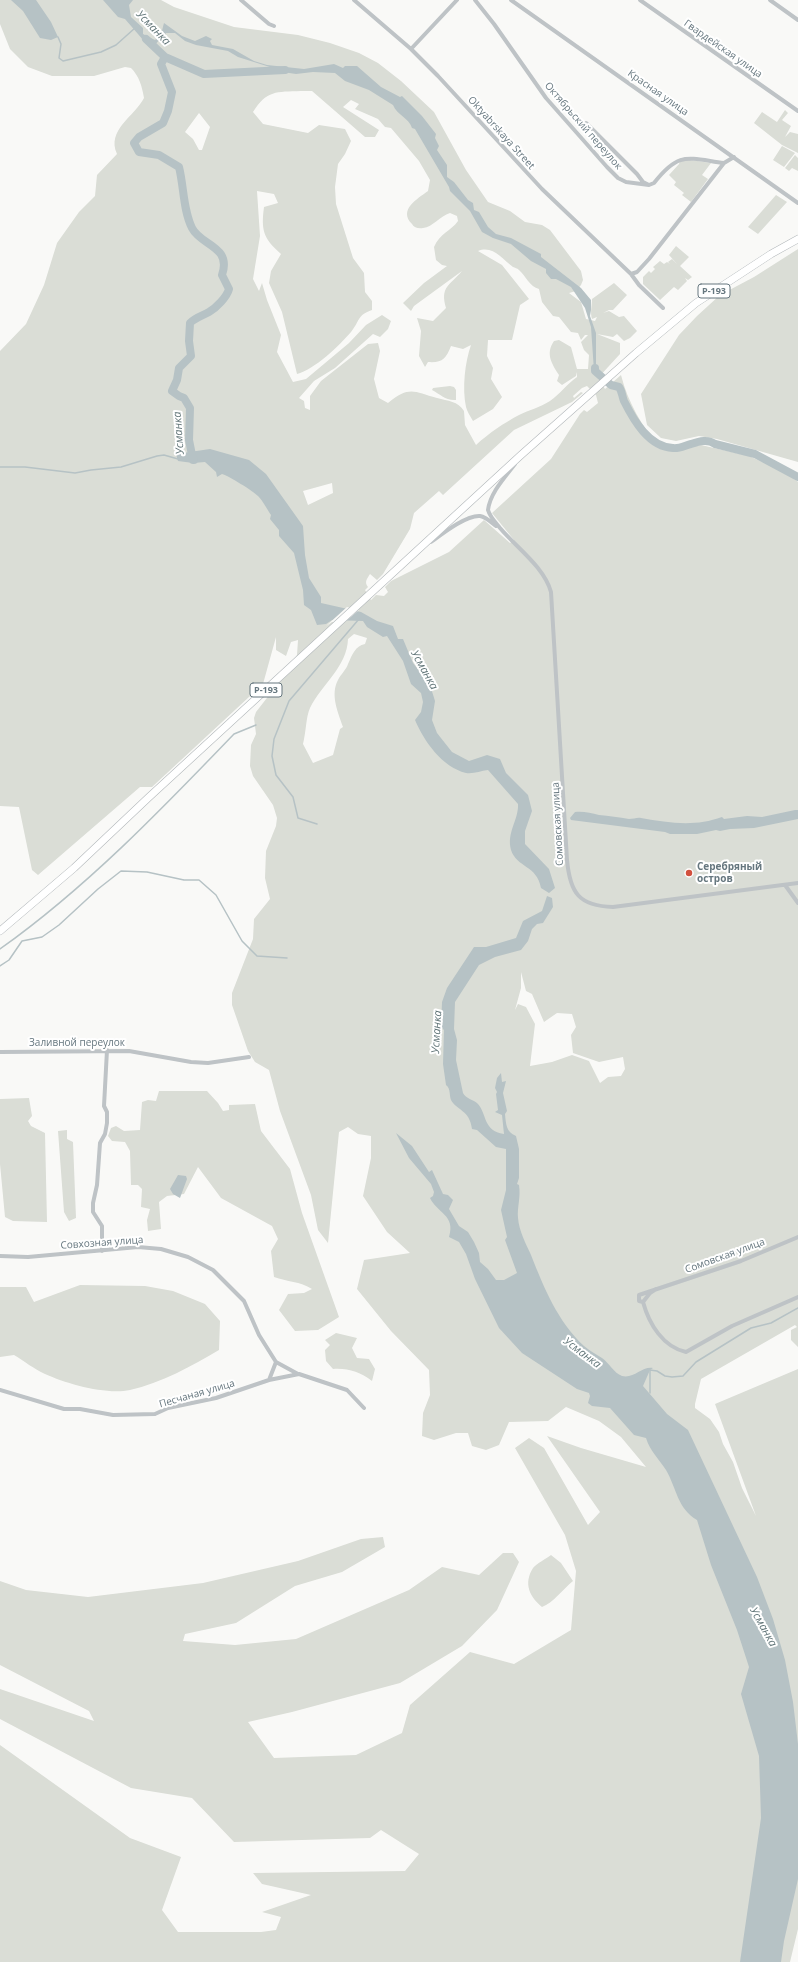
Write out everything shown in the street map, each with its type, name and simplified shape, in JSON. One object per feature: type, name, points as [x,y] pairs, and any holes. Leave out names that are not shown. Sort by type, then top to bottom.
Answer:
[{"type":"highway","name":"Р-193","points":[[0,931],[74,868],[414,553],[636,353],[696,303],[771,254],[798,239]]},
{"type":"street","points":[[241,0],[269,24],[274,26]]},
{"type":"street","name":"Oktyabrskaya Street","points":[[354,0],[411,49],[438,76],[542,189],[631,274],[639,285],[663,308]]},
{"type":"street","points":[[411,49],[457,0]]},
{"type":"street","name":"Октябрьский переулок","points":[[475,0],[494,24],[546,98],[607,167],[618,178],[626,182],[649,185]]},
{"type":"street","name":"Красная улица","points":[[511,0],[796,202]]},
{"type":"street","name":"Гвардейская улица","points":[[640,0],[798,111]]},
{"type":"street","points":[[770,0],[798,20]]},
{"type":"street","points":[[586,123],[637,174],[643,182],[649,185],[654,183],[676,160],[689,158],[724,163]]},
{"type":"street","points":[[631,274],[637,272],[649,259],[724,163],[734,157]]},
{"type":"street","points":[[511,540],[491,516],[488,508],[500,485],[521,455]]},
{"type":"street","points":[[414,553],[452,528],[477,516],[488,520],[511,540]]},
{"type":"street","name":"Сомовская улица","points":[[511,540],[543,575],[552,595],[568,867],[570,881],[577,894],[590,904],[613,907],[798,883]]},
{"type":"street","points":[[785,885],[798,903]]},
{"type":"street","points":[[102,1251],[102,1226],[93,1212],[93,1203],[98,1185],[100,1142],[105,1134],[107,1123],[107,1112],[104,1106],[107,1050]]},
{"type":"street","name":"Заливной переулок","points":[[0,1052],[129,1051],[191,1062],[208,1063],[249,1057]]},
{"type":"street","name":"Сомовская улица","points":[[656,1289],[650,1293],[643,1302],[639,1301],[639,1294],[741,1261],[798,1237]]},
{"type":"street","name":"Совхозная улица","points":[[0,1256],[28,1257],[138,1248],[161,1249],[188,1257],[213,1270],[247,1306],[258,1335],[276,1362]]},
{"type":"street","points":[[643,1302],[654,1328],[659,1335],[673,1347],[686,1352],[732,1326],[798,1297]]},
{"type":"street","points":[[269,1380],[276,1362],[299,1374]]},
{"type":"street","name":"Песчаная улица","points":[[0,1390],[64,1409],[80,1409],[113,1415],[155,1414],[168,1408],[216,1398],[269,1380],[299,1374],[347,1390],[364,1408]]},
{"type":"shaded area","points":[[0,0],[161,0],[174,7],[234,27],[298,35],[330,43],[359,53],[378,63],[401,81],[434,112],[466,170],[488,202],[510,211],[525,222],[542,225],[550,230],[581,271],[583,280],[581,285],[576,291],[569,293],[581,302],[586,319],[595,321],[597,317],[592,319],[591,317],[592,299],[614,283],[627,295],[613,310],[609,310],[603,313],[609,311],[619,317],[624,316],[637,331],[630,338],[624,341],[617,334],[613,337],[597,334],[620,343],[620,354],[598,378],[605,389],[621,375],[636,413],[659,448],[672,451],[701,445],[749,456],[787,473],[798,482],[798,1347],[791,1340],[791,1330],[797,1327],[795,1325],[701,1379],[695,1404],[695,1408],[710,1419],[719,1432],[723,1444],[733,1462],[742,1488],[756,1516],[715,1404],[798,1369],[798,1929],[790,1962],[0,1962],[0,1745],[130,1838],[181,1857],[162,1910],[178,1932],[261,1932],[276,1930],[281,1917],[262,1912],[311,1895],[262,1884],[253,1873],[405,1871],[419,1854],[381,1830],[370,1838],[234,1842],[192,1798],[131,1788],[0,1719],[0,1689],[94,1721],[89,1711],[0,1665],[0,1581],[26,1590],[88,1597],[203,1583],[298,1561],[361,1539],[383,1537],[385,1547],[342,1572],[295,1586],[236,1623],[185,1634],[183,1641],[235,1645],[296,1639],[409,1590],[442,1567],[479,1575],[503,1553],[513,1553],[519,1562],[497,1610],[462,1646],[400,1683],[292,1712],[248,1722],[274,1758],[356,1755],[402,1733],[410,1705],[470,1652],[514,1664],[571,1630],[576,1571],[565,1535],[515,1448],[529,1438],[544,1448],[588,1525],[600,1512],[547,1436],[581,1448],[646,1467],[621,1437],[599,1421],[566,1407],[548,1421],[509,1422],[499,1445],[486,1450],[472,1446],[468,1433],[456,1433],[434,1440],[422,1436],[423,1413],[430,1395],[429,1370],[391,1331],[357,1289],[364,1260],[410,1253],[387,1232],[363,1196],[371,1158],[371,1136],[358,1134],[348,1127],[339,1132],[328,1243],[318,1230],[311,1195],[280,1111],[269,1070],[255,1062],[248,1051],[232,1005],[232,993],[253,939],[254,919],[270,899],[265,878],[266,851],[276,826],[277,818],[273,805],[253,776],[250,766],[251,745],[256,734],[254,718],[256,712],[277,685],[297,655],[298,640],[291,642],[286,656],[276,650],[276,637],[263,684],[152,787],[140,787],[38,875],[32,870],[19,807],[0,806],[0,351],[26,324],[44,285],[57,243],[79,212],[95,196],[97,175],[117,154],[115,138],[118,130],[140,105],[144,98],[140,82],[131,68],[125,67],[94,76],[52,76],[28,67],[10,49],[0,24]],"holes":[[[312,91],[365,137],[375,137],[379,130],[343,107],[351,100],[359,104],[355,109],[378,119],[385,127],[391,128],[419,161],[430,180],[428,191],[414,201],[408,210],[408,219],[414,226],[417,228],[427,227],[450,213],[457,216],[458,221],[439,238],[434,247],[436,260],[442,265],[447,266],[424,283],[403,303],[411,311],[414,306],[462,271],[445,291],[444,301],[446,308],[433,321],[417,318],[421,331],[419,356],[425,367],[428,362],[437,362],[443,359],[451,346],[463,349],[471,345],[467,359],[464,392],[466,407],[473,421],[493,409],[502,397],[491,379],[493,368],[487,356],[488,340],[512,340],[520,305],[529,299],[502,265],[478,251],[493,251],[513,267],[518,269],[530,283],[539,289],[542,302],[553,316],[559,317],[571,332],[578,333],[581,340],[585,335],[588,335],[581,342],[584,350],[589,355],[588,369],[577,369],[571,347],[559,340],[554,341],[550,350],[550,359],[559,375],[557,381],[562,385],[576,376],[577,372],[577,377],[550,401],[508,421],[491,432],[476,445],[465,425],[464,411],[456,403],[417,392],[407,392],[395,397],[388,403],[379,398],[374,379],[380,351],[378,343],[368,344],[321,381],[310,396],[310,410],[305,408],[304,401],[299,398],[314,381],[335,368],[373,334],[380,337],[388,329],[391,321],[382,315],[366,325],[349,343],[306,379],[293,382],[277,352],[281,335],[262,283],[259,291],[253,279],[260,236],[257,191],[274,194],[278,203],[264,207],[263,228],[270,243],[281,254],[271,271],[269,283],[282,312],[297,374],[304,372],[319,362],[351,332],[361,316],[372,310],[372,301],[365,292],[364,273],[353,258],[336,204],[335,187],[338,164],[351,141],[345,129],[319,125],[308,133],[263,124],[253,112],[268,96],[279,92]],[[199,113],[210,127],[202,150],[199,150],[193,139],[185,132]],[[587,386],[596,395],[598,403],[587,412],[584,410],[580,414],[551,459],[492,513],[514,540],[510,543],[484,520],[449,552],[391,581],[385,587],[388,592],[384,596],[376,595],[371,600],[365,590],[368,587],[366,584],[367,579],[370,574],[377,580],[383,574],[410,529],[414,513],[439,491],[443,495],[514,430],[572,402],[583,393],[581,392],[574,398],[573,396],[582,388]],[[332,483],[333,493],[308,505],[303,491]],[[354,634],[367,638],[365,644],[354,651],[336,686],[336,704],[343,727],[340,729],[333,755],[313,763],[303,744],[309,711],[315,699],[339,667],[347,649],[348,639]],[[521,972],[526,991],[532,994],[544,1022],[557,1013],[572,1014],[576,1027],[571,1035],[573,1053],[599,1062],[623,1057],[625,1069],[621,1076],[608,1077],[600,1083],[589,1061],[572,1055],[552,1062],[530,1066],[535,1024],[526,1007],[518,1004],[515,1010],[521,988]]]},
{"type":"shaded area","points":[[785,110],[788,113],[782,120],[791,126],[785,137],[790,132],[798,134],[798,153],[782,145],[754,123],[762,112],[777,122]]},
{"type":"shaded area","points":[[782,146],[795,153],[784,167],[773,160]]},
{"type":"shaded area","points":[[795,155],[798,158],[798,171],[792,168],[789,171],[785,168]]},
{"type":"shaded area","points":[[690,160],[711,163],[702,175],[708,179],[691,202],[682,195],[684,193],[674,185],[676,182],[669,175],[680,161]]},
{"type":"shaded area","points":[[776,195],[787,202],[758,234],[748,227]]},
{"type":"shaded area","points":[[676,246],[689,257],[680,266],[692,277],[688,280],[685,278],[687,281],[678,290],[674,287],[660,300],[643,284],[643,277],[649,271],[651,273],[655,269],[653,267],[660,261],[664,264],[667,262],[670,264],[668,262],[672,259],[677,264],[669,255]]},
{"type":"shaded area","points":[[798,249],[798,462],[717,439],[699,436],[676,441],[661,438],[647,425],[641,394],[679,335],[720,295],[754,277]]},
{"type":"shaded area","points":[[454,387],[456,390],[456,400],[446,398],[432,390],[433,388]]},
{"type":"shaded area","points":[[159,1091],[207,1091],[223,1111],[229,1110],[229,1105],[255,1104],[261,1131],[290,1169],[302,1213],[339,1317],[318,1330],[295,1331],[279,1310],[288,1294],[304,1293],[312,1289],[303,1284],[274,1277],[271,1251],[278,1239],[272,1226],[221,1198],[198,1167],[184,1194],[167,1196],[159,1202],[161,1229],[148,1231],[147,1220],[150,1209],[141,1207],[142,1189],[138,1185],[131,1185],[130,1151],[125,1142],[112,1141],[108,1136],[111,1128],[116,1126],[124,1131],[140,1130],[142,1102],[148,1100],[156,1101]]},
{"type":"shaded area","points":[[29,1098],[32,1116],[28,1121],[31,1126],[45,1133],[47,1222],[13,1221],[5,1217],[0,1164],[0,1099]]},
{"type":"shaded area","points":[[67,1130],[67,1139],[73,1142],[76,1218],[69,1221],[64,1212],[58,1131]]},
{"type":"shaded area","points":[[80,1285],[145,1286],[173,1291],[205,1304],[220,1321],[219,1350],[187,1368],[153,1383],[130,1390],[120,1391],[98,1390],[75,1385],[45,1374],[14,1355],[0,1357],[0,1287],[26,1287],[34,1302]]},
{"type":"shaded area","points":[[336,1333],[357,1338],[352,1348],[357,1358],[369,1359],[375,1369],[372,1381],[354,1371],[333,1369],[326,1361],[325,1350],[330,1345],[325,1340]]},
{"type":"shaded area","points":[[551,1555],[561,1563],[573,1581],[554,1599],[542,1607],[534,1599],[529,1590],[528,1579],[533,1568]]},
{"type":"water","points":[[11,0],[36,0],[51,22],[58,37],[51,40],[40,38],[23,11]]},
{"type":"water","points":[[103,0],[133,0],[129,5],[131,17],[143,28],[143,34],[155,40],[160,34],[164,23],[182,36],[195,41],[206,36],[212,39],[210,41],[212,45],[233,49],[254,61],[267,65],[304,69],[334,64],[343,68],[345,66],[357,66],[381,87],[400,97],[402,96],[422,116],[436,134],[435,138],[439,146],[437,150],[447,165],[447,177],[454,182],[468,200],[473,203],[474,210],[479,212],[488,227],[496,234],[511,238],[541,254],[541,257],[581,288],[591,300],[590,316],[596,333],[596,369],[603,374],[600,377],[594,371],[591,327],[585,308],[571,287],[556,279],[551,279],[546,273],[546,269],[531,261],[511,244],[493,238],[482,232],[470,211],[450,191],[415,129],[412,128],[393,105],[369,90],[345,81],[335,73],[313,72],[296,74],[276,71],[273,68],[238,57],[228,51],[196,45],[185,41],[175,33],[166,33],[163,39],[161,38],[153,47],[144,41],[125,19],[118,17]]},
{"type":"water","points":[[210,449],[249,460],[266,474],[303,526],[305,555],[309,578],[321,597],[321,603],[361,612],[377,621],[393,626],[398,639],[403,639],[413,663],[430,685],[435,701],[432,720],[437,733],[452,752],[469,761],[487,755],[500,759],[506,773],[528,795],[532,811],[525,831],[525,844],[549,869],[555,888],[549,893],[541,888],[535,875],[514,856],[511,850],[510,838],[517,815],[518,804],[488,770],[466,773],[457,770],[435,752],[423,736],[415,720],[421,712],[423,702],[421,693],[411,684],[403,661],[387,636],[383,637],[367,627],[363,621],[332,620],[326,624],[317,625],[311,610],[304,605],[303,590],[294,553],[279,536],[279,530],[270,519],[271,515],[260,498],[246,487],[225,475],[222,474],[217,477],[216,472],[205,462],[193,463],[178,461],[176,454]]},
{"type":"water","points":[[798,810],[798,819],[754,828],[720,831],[716,830],[697,834],[670,834],[665,832],[571,820],[570,818],[575,812],[581,812],[629,819],[640,818],[672,823],[692,823],[722,817],[724,819],[747,816],[762,817]]},
{"type":"water","points":[[547,896],[552,898],[553,907],[543,923],[537,924],[532,929],[528,941],[521,950],[495,957],[479,965],[455,1002],[454,1029],[457,1040],[456,1060],[463,1093],[466,1097],[478,1104],[486,1122],[492,1129],[504,1134],[502,1115],[495,1112],[498,1110],[497,1092],[495,1088],[497,1078],[501,1073],[502,1082],[506,1081],[503,1093],[507,1111],[505,1114],[506,1124],[508,1130],[516,1136],[519,1149],[519,1178],[517,1184],[519,1185],[519,1223],[523,1237],[541,1280],[559,1315],[575,1337],[586,1348],[605,1360],[619,1375],[630,1376],[645,1369],[653,1368],[650,1370],[643,1386],[667,1414],[688,1430],[757,1577],[773,1619],[785,1660],[793,1702],[798,1744],[798,1879],[784,1941],[781,1962],[740,1962],[761,1818],[759,1756],[741,1694],[749,1667],[737,1630],[711,1565],[697,1520],[685,1510],[681,1504],[670,1477],[652,1451],[646,1438],[634,1435],[610,1408],[592,1406],[588,1403],[590,1396],[589,1393],[577,1389],[522,1353],[499,1328],[475,1279],[466,1254],[459,1242],[449,1237],[450,1224],[448,1219],[430,1198],[433,1196],[434,1192],[431,1184],[409,1158],[396,1133],[412,1146],[429,1172],[432,1170],[443,1194],[448,1195],[453,1200],[449,1209],[459,1226],[468,1232],[474,1242],[479,1253],[480,1262],[488,1269],[496,1280],[504,1280],[517,1273],[505,1240],[507,1237],[501,1210],[506,1190],[506,1149],[496,1147],[477,1130],[472,1129],[469,1118],[451,1100],[448,1087],[446,1085],[443,1064],[444,1030],[441,1027],[442,1002],[447,988],[474,947],[486,947],[516,938],[523,921],[542,911]]},
{"type":"water","points":[[178,1175],[186,1176],[187,1179],[180,1198],[173,1194],[170,1189]]},
{"type":"pier","points":[[347,607],[359,610],[345,622],[332,622],[326,626]]},
{"type":"waterway","points":[[58,37],[61,44],[59,58],[63,61],[101,52],[116,45],[135,28]]},
{"type":"waterway","name":"Усманка","points":[[146,39],[165,57],[161,64],[172,92],[168,111],[163,123],[139,137],[134,143],[139,152],[159,155],[179,167],[185,206],[189,221],[196,234],[214,247],[223,258],[224,265],[222,275],[229,289],[224,299],[215,308],[190,323],[189,341],[191,356],[179,368],[177,380],[172,391],[184,398],[190,408],[189,440],[194,460]]},
{"type":"waterway","points":[[165,57],[204,74],[285,70]]},
{"type":"waterway","points":[[595,368],[595,371],[611,385],[619,387],[632,417],[643,432],[664,447],[675,448],[701,441],[710,441],[715,444],[755,454],[798,477]]},
{"type":"waterway","points":[[0,467],[25,467],[75,473],[121,467],[164,455],[178,459]]},
{"type":"waterway","points":[[317,824],[298,818],[293,797],[276,775],[272,756],[274,739],[289,701],[359,619]]},
{"type":"waterway","points":[[0,949],[32,925],[93,874],[151,819],[234,734],[256,725]]},
{"type":"waterway","points":[[0,966],[9,960],[22,941],[42,937],[59,925],[98,889],[121,871],[147,872],[184,880],[199,880],[216,895],[242,941],[257,956],[287,958]]},
{"type":"waterway","points":[[650,1393],[650,1370],[657,1371],[665,1376],[683,1376],[696,1362],[751,1328],[771,1323],[798,1308]]},
{"type":"place","name":"Серебряный остров","points":[[689,873]]}]
